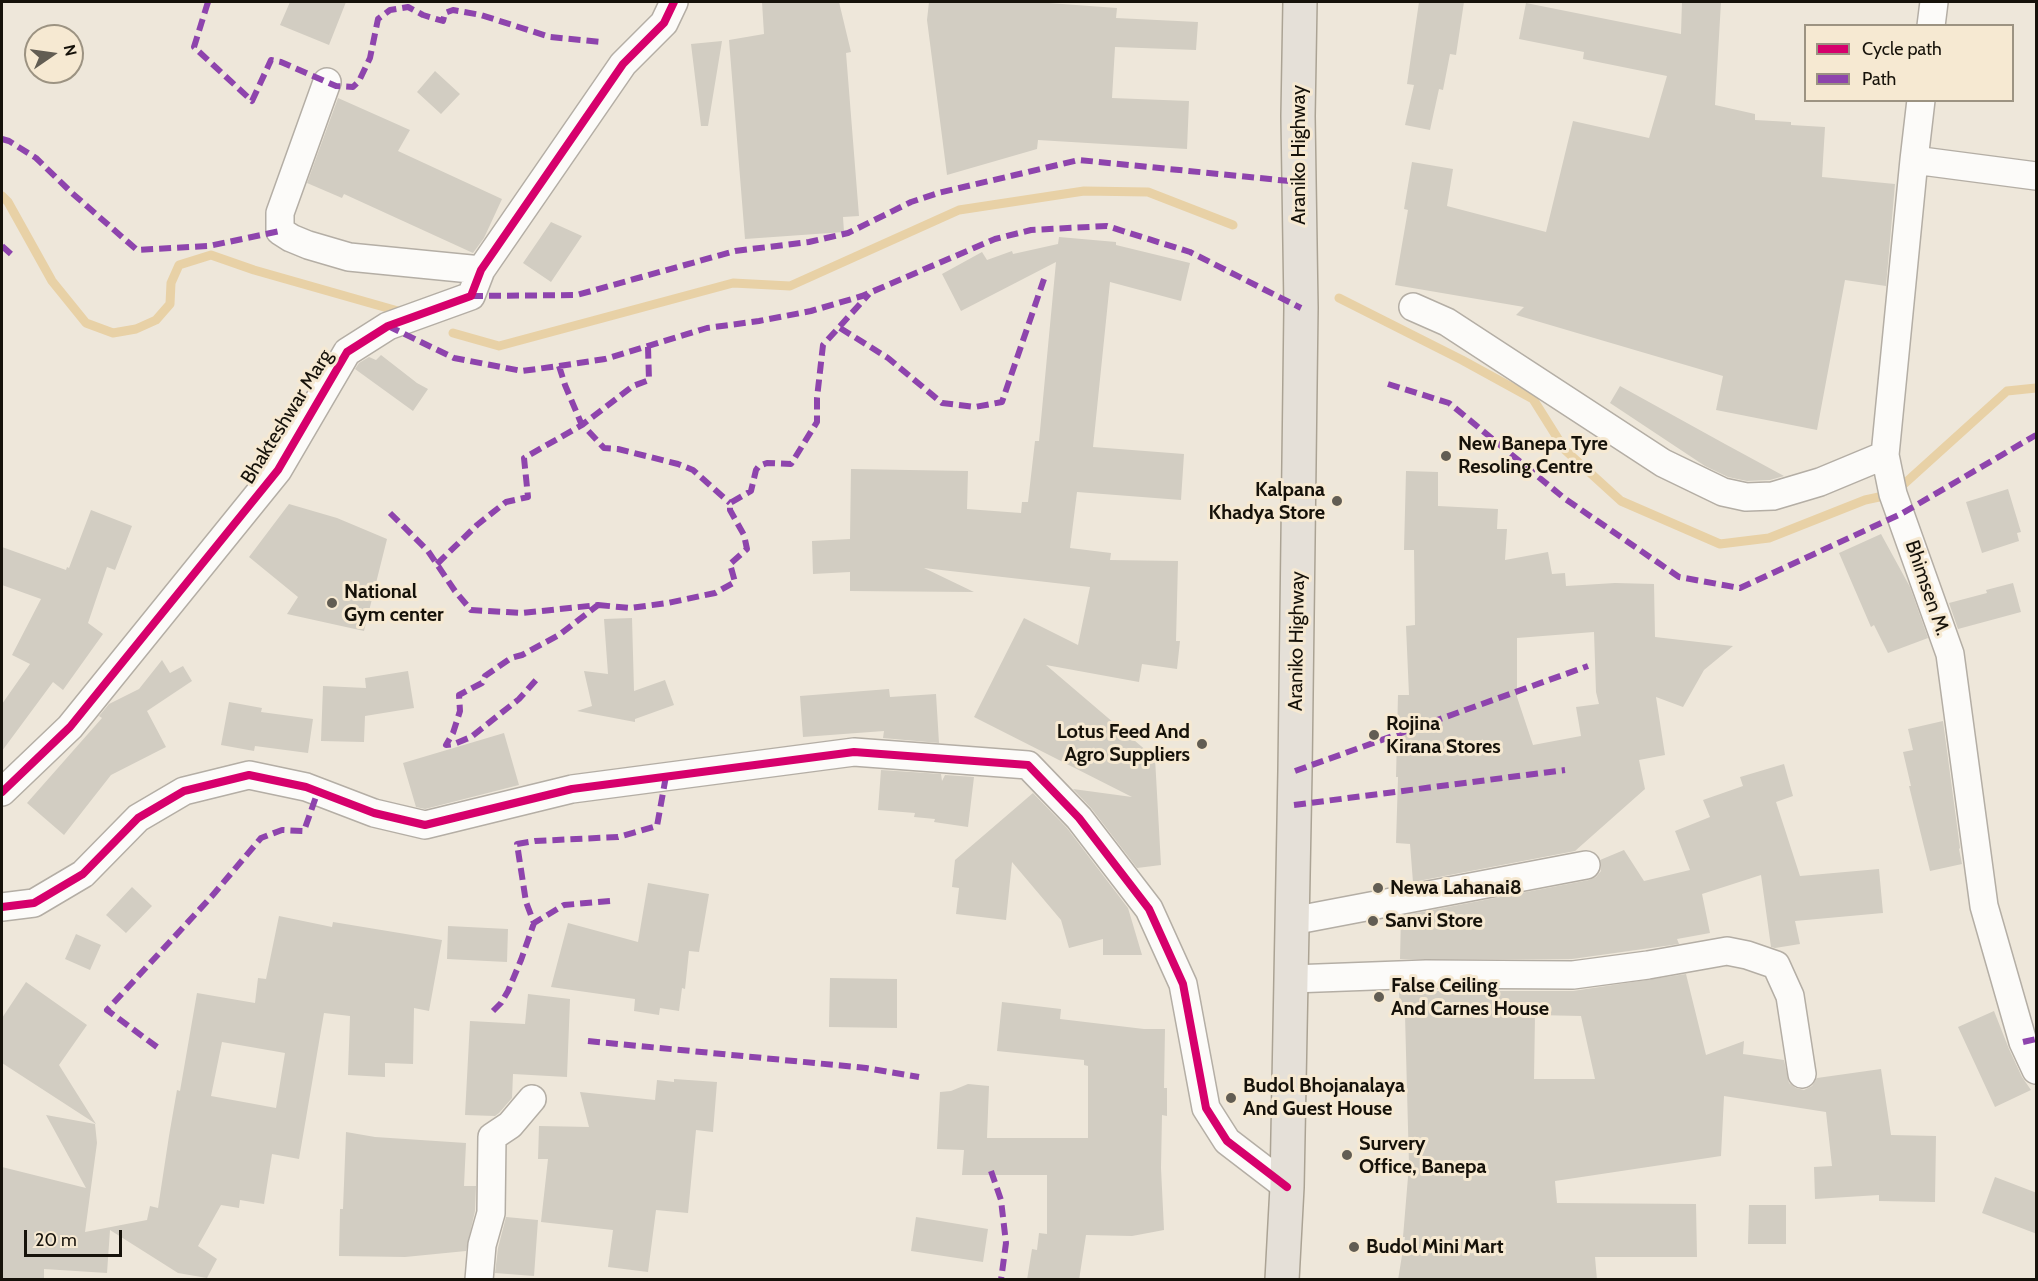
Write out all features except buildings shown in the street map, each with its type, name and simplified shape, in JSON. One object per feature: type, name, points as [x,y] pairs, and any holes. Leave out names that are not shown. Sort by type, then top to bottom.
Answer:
[{"type":"highway","name":"Araniko Highway","points":[[1282,1280],[1287,1186],[1292,979],[1301,308],[1298,116],[1300,2]]},
{"type":"street","name":"Bhakteshwar Marg","points":[[2,792],[70,727],[278,471],[348,352],[388,326],[471,296],[481,270],[623,64],[664,23],[674,2]]},
{"type":"street","points":[[1931,24],[1934,2]]},
{"type":"street","points":[[327,82],[280,213],[280,231],[308,245],[349,257],[481,270]]},
{"type":"street","name":"Bhimsen M.","points":[[1921,102],[1885,455],[1893,494],[1950,654],[1984,906],[2023,1042],[2037,1070]]},
{"type":"street","points":[[1914,160],[2037,176]]},
{"type":"street","points":[[1413,307],[1448,322],[1663,463],[1722,492],[1746,497],[1773,496],[1820,482],[1885,455]]},
{"type":"street","points":[[2,908],[34,903],[83,874],[138,818],[184,791],[249,775],[306,787],[374,813],[425,825],[572,789],[854,752],[1028,765],[1079,818],[1149,909],[1184,984],[1206,1108],[1227,1141],[1287,1186]]},
{"type":"street","points":[[1292,921],[1586,865]]},
{"type":"street","points":[[1292,979],[1426,974],[1573,975],[1727,951],[1776,965],[1790,996],[1802,1074]]},
{"type":"street","points":[[479,1280],[482,1245],[491,1213],[492,1137],[510,1125],[532,1099]]},
{"type":"waterway","points":[[453,333],[499,346],[733,283],[790,286],[959,210],[1084,191],[1148,192],[1233,225]]},
{"type":"waterway","points":[[2,196],[8,202],[52,281],[86,323],[113,333],[136,329],[156,320],[170,304],[171,283],[179,265],[211,255],[254,270],[398,311]]},
{"type":"waterway","points":[[1339,298],[1462,360],[1533,399],[1565,450],[1621,501],[1720,544],[1769,538],[1865,500],[1893,494],[2007,391],[2036,388]]},
{"type":"marked path","points":[[208,2],[194,47],[252,101],[271,60],[281,62],[336,86],[353,87],[359,81],[370,58],[378,19],[390,10],[408,7],[423,15],[443,21],[445,13],[453,10],[481,15],[550,37],[601,42]]},
{"type":"marked path","points":[[2,139],[36,158],[137,250],[209,246],[280,231]]},
{"type":"marked path","points":[[471,296],[577,295],[735,251],[809,242],[848,233],[911,202],[938,193],[1079,160],[1299,182]]},
{"type":"marked path","points":[[388,326],[454,358],[522,371],[559,366],[605,359],[707,328],[811,311],[862,296],[995,239],[1031,230],[1107,226],[1190,252],[1301,308]]},
{"type":"marked path","points":[[2,246],[12,255]]},
{"type":"marked path","points":[[840,328],[888,358],[942,403],[975,407],[1002,402],[1044,279]]},
{"type":"marked path","points":[[598,605],[630,608],[668,603],[715,593],[735,582],[730,564],[747,549],[744,535],[730,510],[730,503],[751,491],[759,466],[767,463],[791,464],[817,422],[817,398],[823,345],[869,294]]},
{"type":"marked path","points":[[437,564],[477,525],[506,502],[528,497],[524,458],[582,425],[633,386],[649,380],[648,347]]},
{"type":"marked path","points":[[559,366],[581,423],[604,448],[618,449],[693,470],[730,503]]},
{"type":"marked path","points":[[1388,384],[1449,403],[1564,498],[1679,577],[1740,588],[1901,514],[2036,435]]},
{"type":"marked path","points":[[390,513],[428,551],[471,610],[522,613],[598,605],[559,635],[522,655],[511,658],[485,676],[482,683],[459,695],[460,711],[453,733],[446,745],[471,737],[519,699],[537,679]]},
{"type":"marked path","points":[[1295,771],[1588,666]]},
{"type":"marked path","points":[[1294,805],[1565,770]]},
{"type":"marked path","points":[[610,901],[564,905],[534,923],[526,902],[517,844],[618,837],[657,826],[666,776]]},
{"type":"marked path","points":[[157,1047],[107,1010],[212,896],[261,838],[282,830],[304,831],[318,791]]},
{"type":"marked path","points":[[493,1011],[508,991],[534,923]]},
{"type":"marked path","points":[[2023,1042],[2036,1039]]},
{"type":"marked path","points":[[588,1041],[866,1068],[919,1077]]},
{"type":"marked path","points":[[991,1171],[1001,1200],[1006,1243],[1001,1280]]},
{"type":"cycle path","points":[[2,792],[70,727],[278,470],[347,352],[388,326],[471,296],[481,270],[623,64],[664,23],[674,2]]},
{"type":"cycle path","points":[[2,907],[34,903],[83,874],[138,818],[184,791],[249,775],[306,787],[374,813],[425,825],[572,789],[854,752],[1028,765],[1079,818],[1149,909],[1183,984],[1206,1108],[1227,1141],[1287,1187]]},
{"type":"place","name":"New Banepa Tyre Resoling Centre","points":[[1446,456]]},
{"type":"place","name":"Kalpana Khadya Store","points":[[1337,501]]},
{"type":"place","name":"National Gym center","points":[[332,603]]},
{"type":"place","name":"Rojina Kirana Stores","points":[[1374,735]]},
{"type":"place","name":"Lotus Feed And Agro Suppliers","points":[[1202,744]]},
{"type":"place","name":"Newa Lahanai8","points":[[1378,888]]},
{"type":"place","name":"Sanvi Store","points":[[1373,921]]},
{"type":"place","name":"False Ceiling And Carnes House","points":[[1379,997]]},
{"type":"place","name":"Budol Bhojanalaya And Guest House","points":[[1231,1098]]},
{"type":"place","name":"Survery Office, Banepa","points":[[1347,1155]]},
{"type":"place","name":"Budol Mini Mart","points":[[1354,1247]]}]
